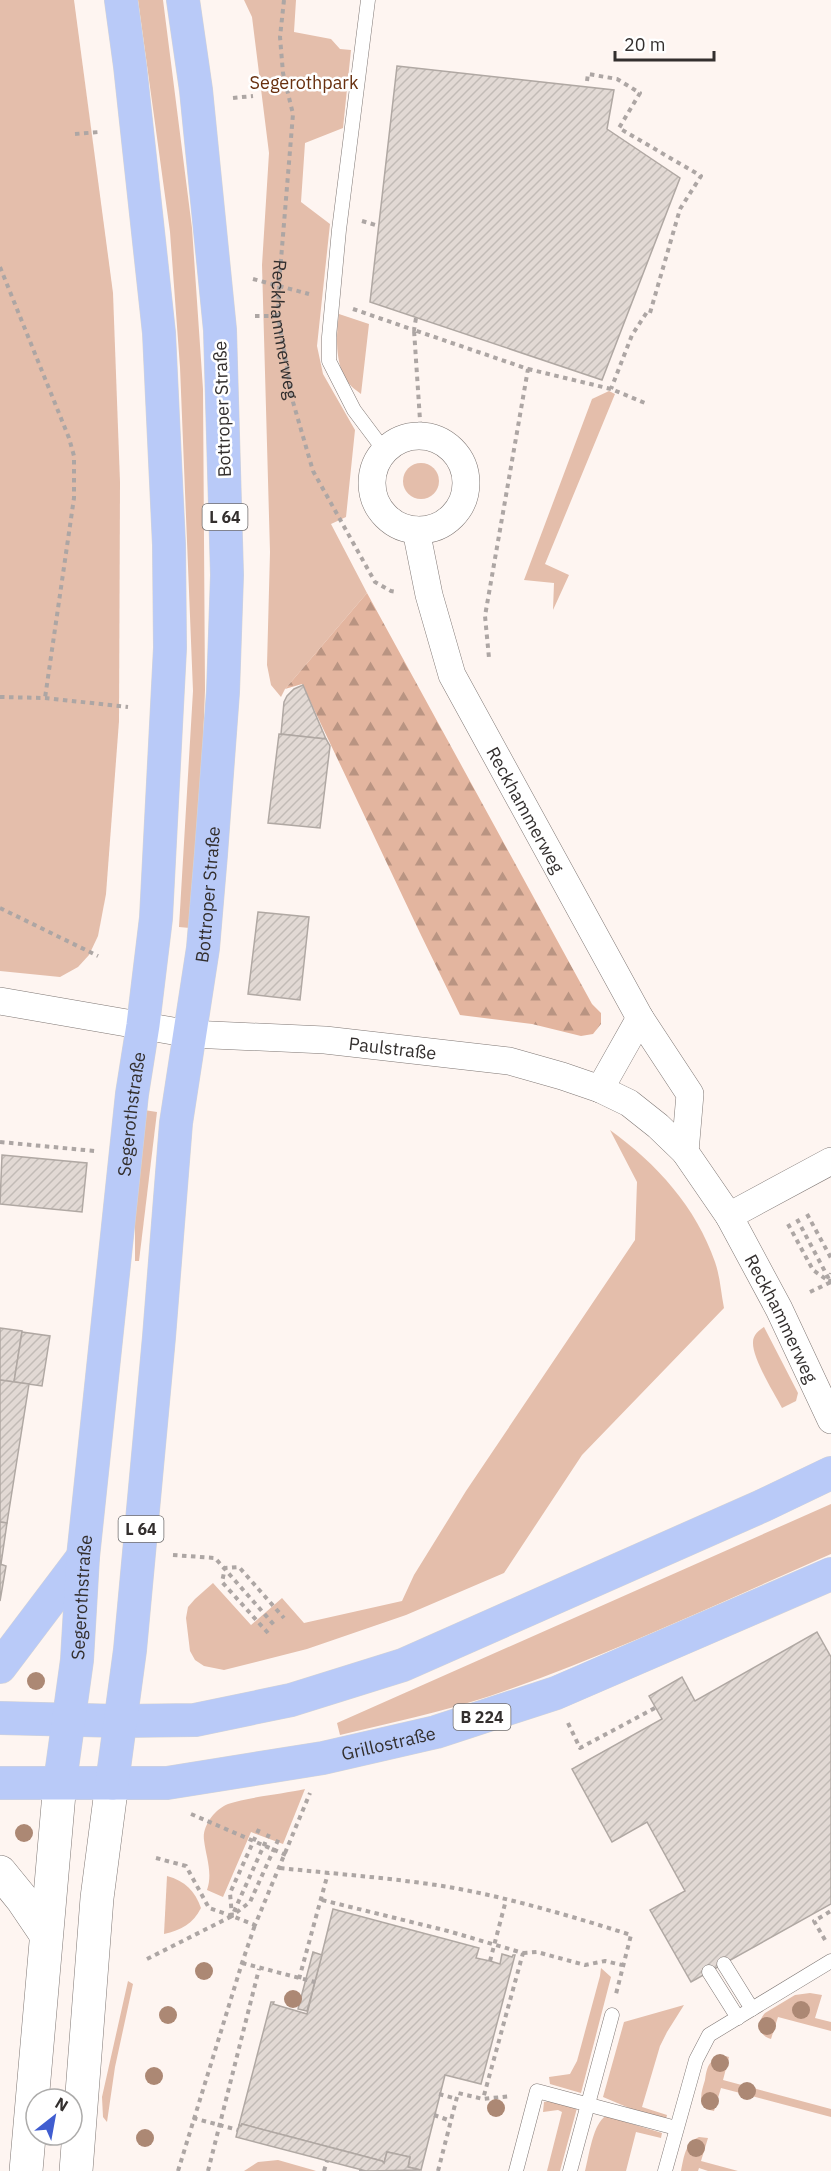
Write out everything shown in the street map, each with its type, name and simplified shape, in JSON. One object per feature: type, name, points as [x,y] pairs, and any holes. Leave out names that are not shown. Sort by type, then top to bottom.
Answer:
[{"type":"main road","points":[[121,0],[159,333],[169,545],[170,648],[156,918],[143,1025]]},
{"type":"main road","name":"Bottroper Straße","points":[[183,0],[196,90],[220,330],[227,574],[223,692],[211,854],[202,948],[190,1034]]},
{"type":"main road","name":"Segerothstraße","points":[[26,2171],[60,1782],[77,1660],[83,1557],[132,1094],[143,1025]]},
{"type":"main road","name":"L 64","points":[[76,2171],[97,1898],[130,1650],[176,1123],[190,1034]]},
{"type":"main road","points":[[0,1718],[195,1720],[291,1700],[403,1665],[762,1506],[831,1473]]},
{"type":"main road","points":[[0,1667],[83,1557]]},
{"type":"main road","name":"Grillostraße","points":[[60,1782],[167,1783],[323,1758],[436,1732],[556,1693],[831,1574]]},
{"type":"main road","name":"B 224","points":[[0,1783],[60,1782]]},
{"type":"main road","points":[[0,1872],[45,1933]]},
{"type":"street","points":[[421,435],[435,438],[449,446],[459,457],[465,471],[466,485],[463,500],[456,513],[444,523],[431,529],[416,530],[401,527],[387,519],[378,507],[372,492],[371,477],[375,462],[384,450],[408,436],[421,435]]},
{"type":"street","name":"Reckhammerweg","points":[[416,530],[429,595],[452,675],[640,1018],[690,1094],[685,1152]]},
{"type":"street","name":"Paulstraße","points":[[0,1001],[190,1034],[325,1040],[509,1061],[562,1076],[600,1089],[629,1103],[658,1126],[685,1152],[729,1216]]},
{"type":"street","points":[[600,1089],[640,1018]]},
{"type":"street","points":[[729,1216],[831,1161]]},
{"type":"street","name":"Reckhammerweg","points":[[729,1216],[779,1309],[831,1420]]},
{"type":"lane","points":[[368,0],[332,301],[329,361],[354,410],[384,450]]},
{"type":"lane","points":[[665,2171],[696,2060],[709,2035],[831,1962]]},
{"type":"lane","points":[[724,1964],[752,2009]]},
{"type":"lane","points":[[709,1972],[738,2018]]},
{"type":"lane","points":[[570,2171],[612,2015]]},
{"type":"lane","points":[[516,2171],[537,2091],[676,2128]]},
{"type":"path","name":"Reckhammerweg","points":[[284,0],[280,37],[283,73],[293,114],[278,316],[293,402],[313,471],[375,582],[391,591],[429,595]]},
{"type":"path","points":[[587,81],[588,74],[617,79],[640,93],[619,128],[701,176],[680,209],[651,312],[647,312],[632,335],[611,389]]},
{"type":"path","points":[[233,98],[254,96]]},
{"type":"path","points":[[75,134],[99,132]]},
{"type":"path","points":[[0,267],[69,438],[74,456],[74,498],[45,698]]},
{"type":"path","points":[[254,279],[279,284],[332,301],[528,369],[611,389],[645,403]]},
{"type":"path","points":[[255,316],[278,316]]},
{"type":"path","points":[[416,318],[414,330],[421,435]]},
{"type":"path","points":[[489,658],[485,616],[528,369]]},
{"type":"path","points":[[0,698],[45,698],[128,706]]},
{"type":"path","points":[[0,909],[98,956]]},
{"type":"path","points":[[0,1142],[95,1151]]},
{"type":"path","points":[[807,1214],[831,1258]]},
{"type":"path","points":[[797,1219],[831,1282]]},
{"type":"path","points":[[788,1224],[813,1270],[831,1282]]},
{"type":"path","points":[[831,1273],[831,1282]]},
{"type":"path","points":[[810,1292],[831,1282]]},
{"type":"path","points":[[173,1555],[215,1558],[275,1626]]},
{"type":"path","points":[[225,1568],[239,1567],[284,1618]]},
{"type":"path","points":[[225,1568],[222,1582],[268,1633]]},
{"type":"path","points":[[564,1714],[580,1748],[655,1708]]},
{"type":"path","points":[[178,2171],[255,1925],[286,1855],[323,1758]]},
{"type":"path","points":[[182,1811],[286,1855]]},
{"type":"path","points":[[232,1916],[231,1893],[259,1829]]},
{"type":"path","points":[[232,1916],[269,1834]]},
{"type":"path","points":[[147,1959],[232,1916],[250,1902],[279,1838]]},
{"type":"path","points":[[156,1858],[186,1866],[209,1908],[255,1925]]},
{"type":"path","points":[[280,1868],[370,1876],[449,1887],[506,1900],[631,1935],[622,1965],[612,2015]]},
{"type":"path","points":[[299,1978],[328,1873]]},
{"type":"path","points":[[322,1900],[448,1931],[523,1953],[537,1952],[585,1965],[605,1961],[622,1965]]},
{"type":"path","points":[[490,1961],[506,1900]]},
{"type":"path","points":[[825,1941],[814,1921],[831,1911]]},
{"type":"path","points":[[483,2099],[523,1953]]},
{"type":"path","points":[[242,1963],[315,1982]]},
{"type":"path","points":[[208,2171],[259,1969]]},
{"type":"path","points":[[438,2171],[458,2093],[483,2099],[537,2091]]},
{"type":"path","points":[[439,2094],[457,2099]]},
{"type":"path","points":[[434,2115],[451,2121]]},
{"type":"path","points":[[193,2118],[238,2130]]},
{"type":"path","points":[[324,2171],[327,2161]]},
{"type":"green space","points":[[0,0],[74,0],[113,293],[120,482],[119,721],[106,894],[98,936],[89,955],[78,967],[60,977],[0,971]]},
{"type":"green space","points":[[138,0],[163,0],[192,228],[203,389],[205,690],[201,796],[190,928],[179,927],[193,691],[180,367],[170,232]]},
{"type":"green space","name":"Segerothpark","points":[[244,0],[296,0],[294,32],[331,39],[340,49],[351,50],[343,128],[305,143],[301,202],[330,224],[317,346],[323,374],[355,430],[346,517],[331,524],[367,593],[285,689],[281,697],[271,685],[267,665],[270,552],[262,265],[269,153],[252,17]]},
{"type":"green space","points":[[339,314],[369,324],[361,394],[348,383],[340,366],[337,340]]},
{"type":"green space","points":[[609,391],[615,394],[545,564],[569,575],[553,610],[554,583],[524,580],[592,399]]},
{"type":"green space","points":[[421,463],[434,468],[439,481],[434,494],[421,499],[408,494],[403,481],[408,468]]},
{"type":"green space","points":[[367,593],[592,1004],[601,1013],[601,1024],[593,1034],[581,1036],[532,1024],[460,1015],[302,684],[285,689]]},
{"type":"green space","points":[[144,1110],[157,1112],[139,1261],[135,1261],[135,1197]]},
{"type":"green space","points":[[610,1130],[644,1157],[686,1205],[707,1242],[715,1262],[724,1308],[582,1455],[504,1573],[406,1615],[307,1649],[224,1670],[204,1666],[195,1660],[190,1651],[186,1618],[188,1607],[213,1583],[251,1625],[282,1598],[304,1623],[402,1601],[414,1575],[466,1491],[635,1240],[637,1182]]},
{"type":"green space","points":[[764,1327],[798,1393],[796,1401],[782,1408],[764,1375],[754,1349],[754,1337]]},
{"type":"green space","points":[[831,1504],[831,1554],[662,1628],[534,1680],[453,1707],[340,1735],[337,1723]]},
{"type":"green space","points":[[305,1789],[283,1844],[251,1832],[223,1897],[207,1890],[209,1871],[204,1835],[207,1824],[214,1814],[228,1804]]},
{"type":"green space","points":[[167,1876],[188,1888],[196,1897],[201,1908],[186,1926],[164,1934]]},
{"type":"green space","points":[[601,1968],[611,1977],[581,2093],[550,2084],[549,2077],[570,2074],[577,2061]]},
{"type":"green space","points":[[128,1981],[133,1984],[115,2067],[107,2122],[103,2117],[102,2097]]},
{"type":"green space","points":[[810,1993],[822,1995],[815,2018],[831,2022],[831,2031],[778,2017],[771,2039],[763,2035],[760,2021],[765,2013],[795,1995]]},
{"type":"green space","points":[[684,2005],[660,2046],[642,2107],[667,2115],[666,2119],[641,2113],[603,2097],[624,2022]]},
{"type":"green space","points":[[729,2057],[723,2080],[831,2109],[831,2117],[721,2088],[714,2111],[704,2107],[701,2099],[702,2090],[709,2065],[713,2060]]},
{"type":"green space","points":[[550,2101],[577,2108],[560,2171],[547,2171],[562,2112],[558,2110],[543,2112],[544,2102]]},
{"type":"green space","points":[[606,2116],[662,2133],[661,2138],[636,2132],[626,2171],[585,2171],[598,2125]]},
{"type":"green space","points":[[699,2137],[708,2138],[701,2161],[738,2171],[708,2171],[699,2168],[698,2171],[681,2171],[688,2147]]},
{"type":"green space","points":[[278,2160],[316,2171],[244,2171],[258,2162]]},
{"type":"building","points":[[397,66],[614,90],[607,129],[680,178],[602,380],[370,302]]},
{"type":"building","points":[[303,685],[326,739],[281,734],[284,702],[294,689]]},
{"type":"building","points":[[279,734],[326,739],[330,746],[320,828],[268,823]]},
{"type":"building","points":[[258,912],[309,917],[300,1000],[248,994]]},
{"type":"building","points":[[2,1155],[87,1163],[82,1212],[0,1204]]},
{"type":"building","points":[[0,1328],[22,1331],[14,1382],[0,1380]]},
{"type":"building","points":[[22,1332],[50,1336],[42,1386],[14,1382]]},
{"type":"building","points":[[0,1380],[29,1384],[7,1523],[0,1522]]},
{"type":"building","points":[[0,1522],[7,1523],[1,1564],[0,1564]]},
{"type":"building","points":[[0,1564],[6,1566],[0,1601]]},
{"type":"building","points":[[817,1632],[831,1657],[831,1904],[691,1982],[650,1910],[685,1891],[647,1822],[612,1842],[572,1769],[662,1719],[649,1696],[682,1677],[695,1701]]},
{"type":"building","points":[[333,1909],[479,1948],[476,1958],[500,1964],[502,1954],[512,1957],[515,1955],[481,2084],[445,2075],[421,2170],[408,2167],[410,2157],[387,2152],[384,2163],[239,2125],[271,2002],[307,2014]]},
{"type":"building","points":[[313,1952],[322,1955],[307,2011],[298,2009]]},
{"type":"building","points":[[239,2125],[384,2163],[387,2152],[410,2157],[408,2167],[420,2170],[366,2171],[236,2137]]}]
